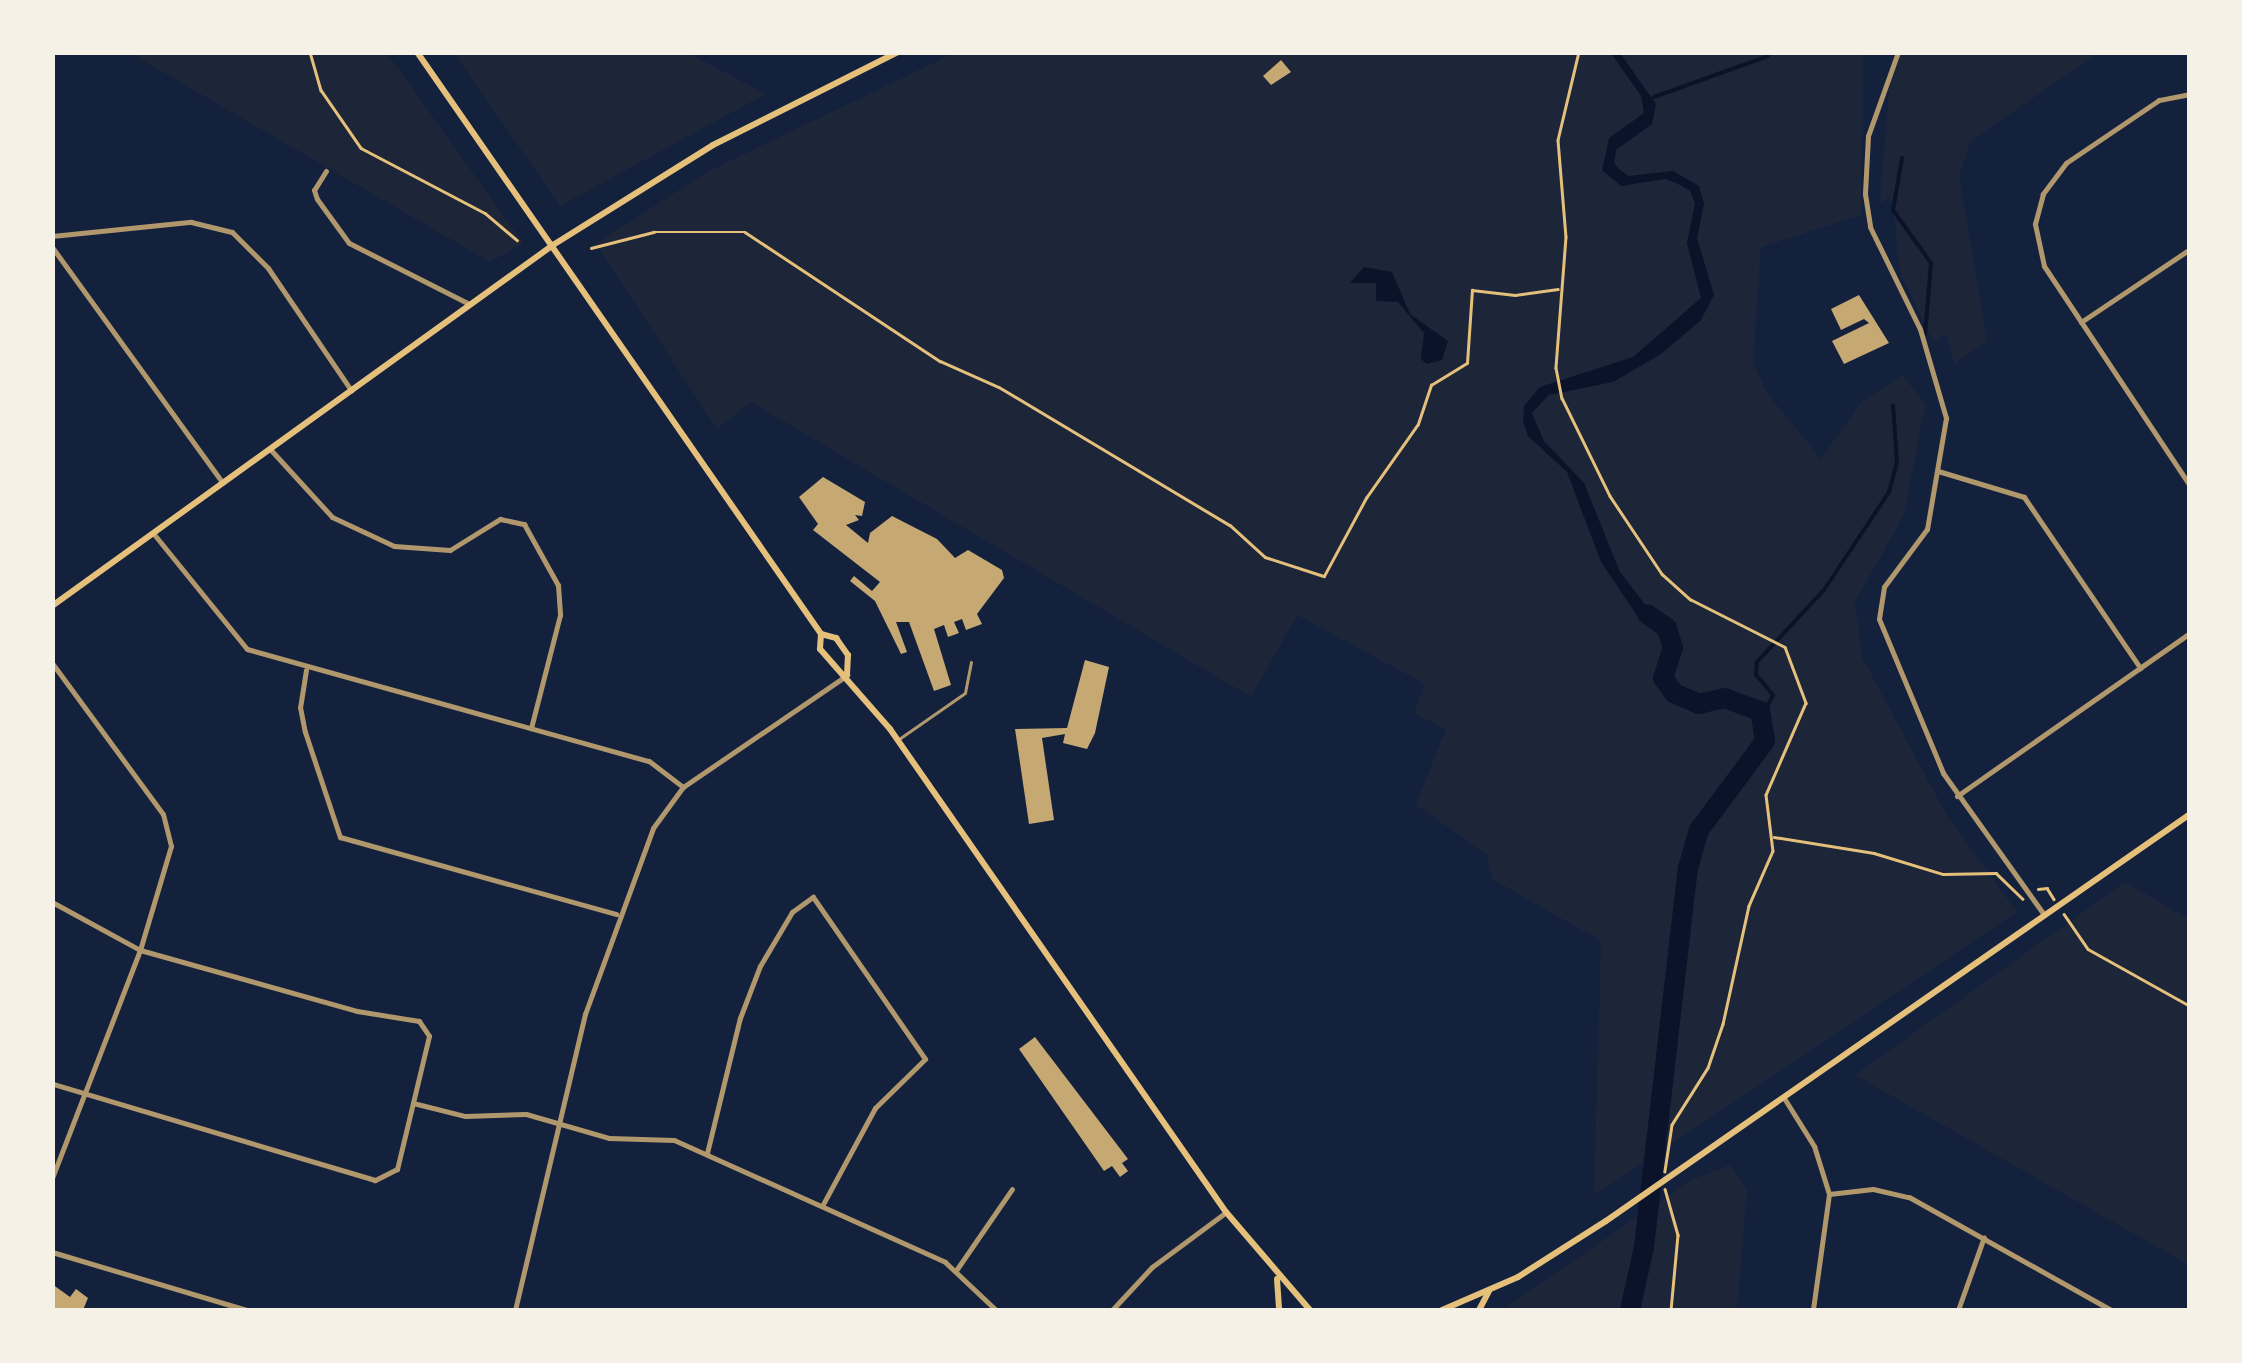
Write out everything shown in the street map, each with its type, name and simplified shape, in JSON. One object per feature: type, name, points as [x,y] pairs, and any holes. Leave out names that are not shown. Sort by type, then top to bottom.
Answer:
[{"type":"main road","points":[[418,52],[820,634],[820,649],[848,675],[898,740],[1226,1212],[1277,1280],[1310,1310]]},
{"type":"main road","points":[[52,606],[553,245],[713,145],[898,52]]},
{"type":"main road","points":[[820,634],[836,638],[848,655],[848,675]]},
{"type":"main road","points":[[1442,1310],[1489,1291],[1713,1149],[2190,814]]},
{"type":"main road","points":[[1277,1280],[1279,1310]]},
{"type":"main road","points":[[1479,1310],[1489,1291]]},
{"type":"street","points":[[1898,52],[1868,136],[1864,194],[1870,227],[1920,329],[1944,404],[1938,471],[1926,528],[1884,586],[1880,619],[1956,796],[2043,914]]},
{"type":"street","points":[[2190,94],[2159,100],[2080,152],[2043,194],[2038,252],[2190,486]]},
{"type":"street","points":[[326,171],[314,190],[350,244],[469,304]]},
{"type":"street","points":[[52,236],[191,222],[232,232],[268,268],[350,390]]},
{"type":"street","points":[[52,247],[223,482]]},
{"type":"street","points":[[2081,322],[2190,250]]},
{"type":"street","points":[[270,449],[332,517],[394,546],[450,550],[500,519],[524,524],[558,585],[560,615],[531,728]]},
{"type":"street","points":[[1938,471],[2024,497],[2140,668]]},
{"type":"street","points":[[154,533],[233,638],[306,670],[648,761],[683,787]]},
{"type":"street","points":[[1956,796],[2190,633]]},
{"type":"street","points":[[52,663],[169,831],[171,864],[52,1178]]},
{"type":"street","points":[[306,670],[300,706],[305,732],[340,837],[617,915]]},
{"type":"street","points":[[514,1310],[562,1126],[585,1014],[617,915],[652,828],[683,787],[848,675]]},
{"type":"street","points":[[707,1153],[740,1018],[760,966],[792,912],[812,897],[925,1059],[875,1108],[822,1206]]},
{"type":"street","points":[[52,902],[140,950],[358,1011],[420,1020],[430,1036],[397,1169],[375,1180],[83,1097],[52,1084]]},
{"type":"street","points":[[1784,1098],[1814,1146],[1829,1194],[1812,1310]]},
{"type":"street","points":[[412,1104],[465,1116],[526,1114],[609,1138],[674,1140],[957,1269],[996,1310]]},
{"type":"street","points":[[957,1269],[1012,1189]]},
{"type":"street","points":[[1829,1194],[1893,1191],[1984,1237],[2111,1310]]},
{"type":"street","points":[[1112,1310],[1152,1267],[1226,1212]]},
{"type":"street","points":[[1958,1310],[1984,1237]]},
{"type":"street","points":[[52,1252],[247,1310]]},
{"type":"lane","points":[[898,740],[965,693],[971,663]]},
{"type":"path","points":[[310,52],[321,90],[360,148],[485,214],[518,240]]},
{"type":"path","points":[[1579,52],[1558,140],[1566,237],[1556,368],[1562,398],[1610,496],[1662,574],[1690,599],[1768,635],[1784,647],[1806,704],[1766,795],[1771,863],[1748,906],[1724,1024],[1666,1149],[1664,1187],[1678,1235],[1671,1310]]},
{"type":"path","points":[[591,248],[654,232],[745,232],[940,361],[999,386],[1230,524],[1265,557],[1324,576],[1366,498],[1418,424],[1431,386],[1467,363],[1472,290],[1515,295],[1560,288]]},
{"type":"path","points":[[1772,837],[1874,853],[1943,874],[1996,873],[2020,900]]},
{"type":"path","points":[[2041,888],[2051,894]]},
{"type":"path","points":[[2065,915],[2088,949],[2190,1006]]},
{"type":"shaded area","points":[[130,53],[387,53],[523,243],[490,262]]},
{"type":"shaded area","points":[[454,53],[688,53],[766,94],[560,206]]},
{"type":"shaded area","points":[[954,53],[1863,53],[1861,215],[1761,247],[1753,362],[1767,393],[1821,459],[1861,402],[1903,375],[1925,405],[1904,515],[1855,602],[1862,657],[1947,816],[2017,912],[1594,1195],[1601,941],[1492,879],[1487,854],[1416,805],[1446,729],[1414,713],[1425,684],[1297,615],[1251,697],[751,402],[717,429],[596,244],[705,173]]},
{"type":"shaded area","points":[[1611,53],[1620,53],[1656,104],[1652,124],[1616,150],[1614,166],[1629,176],[1673,171],[1699,186],[1704,204],[1697,238],[1714,295],[1701,320],[1661,354],[1613,382],[1549,395],[1532,413],[1544,441],[1584,483],[1620,572],[1651,612],[1638,617],[1601,562],[1567,472],[1528,436],[1523,421],[1524,406],[1540,387],[1633,357],[1701,298],[1687,243],[1695,203],[1689,188],[1665,179],[1621,186],[1602,170],[1609,138],[1644,113],[1641,96]]},
{"type":"shaded area","points":[[1901,53],[2098,53],[1971,141],[1959,177],[1987,341],[1954,364],[1946,334],[1933,342],[1900,272],[1893,206],[1889,198],[1880,203],[1891,68]]},
{"type":"shaded area","points":[[1364,267],[1392,272],[1410,314],[1448,341],[1442,360],[1427,364],[1421,359],[1424,333],[1398,302],[1376,301],[1376,283],[1350,283]]},
{"type":"shaded area","points":[[2125,882],[2189,919],[2189,1265],[1855,1075]]},
{"type":"shaded area","points":[[1730,1165],[1747,1190],[1737,1310],[1502,1310],[1689,1181]]},
{"type":"building","points":[[1281,60],[1291,72],[1271,85],[1263,76]]},
{"type":"building","points":[[1859,295],[1889,343],[1844,364],[1832,341],[1869,323],[1864,319],[1841,330],[1831,309]]},
{"type":"building","points":[[823,477],[865,502],[862,516],[855,515],[859,520],[846,525],[868,543],[870,533],[892,516],[937,539],[955,558],[968,550],[1002,570],[1004,578],[977,614],[982,624],[966,630],[962,619],[954,622],[959,633],[948,637],[944,625],[934,629],[951,685],[934,691],[909,622],[896,622],[907,652],[901,654],[875,601],[850,581],[854,576],[872,591],[880,582],[813,530],[818,524],[799,497]]},
{"type":"building","points":[[1085,660],[1109,667],[1095,733],[1087,749],[1063,743],[1065,734],[1042,738],[1054,820],[1029,824],[1015,729],[1067,728]]},
{"type":"building","points":[[1035,1037],[1128,1159],[1122,1163],[1128,1171],[1120,1177],[1112,1166],[1104,1171],[1019,1049]]},
{"type":"building","points":[[52,1284],[70,1297],[76,1289],[88,1298],[83,1310],[52,1308]]},
{"type":"waterway","points":[[1654,97],[1768,56]]},
{"type":"waterway","points":[[1902,158],[1893,210],[1931,263],[1925,334]]},
{"type":"waterway","points":[[1614,166],[1621,175]]},
{"type":"waterway","points":[[1676,180],[1689,188]]},
{"type":"waterway","points":[[1763,714],[1773,695],[1756,675],[1757,662],[1824,590],[1889,492],[1897,463],[1893,405]]},
{"type":"waterway","points":[[1630,1310],[1644,1247],[1688,868],[1699,830],[1765,741],[1760,711],[1725,698],[1699,704],[1674,693],[1663,678],[1673,648],[1667,628],[1647,614]]}]
